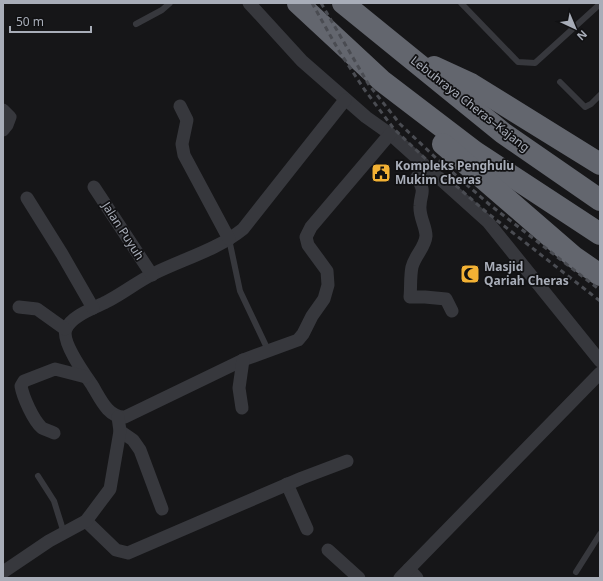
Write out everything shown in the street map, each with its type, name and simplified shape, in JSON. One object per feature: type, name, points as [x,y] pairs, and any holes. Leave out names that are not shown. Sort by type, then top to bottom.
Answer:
[{"type":"highway","points":[[298,3],[382,81],[443,145],[574,257],[600,275]]},
{"type":"highway","name":"Lebuhraya Cheras–Kajang","points":[[343,3],[504,133],[600,200]]},
{"type":"highway","points":[[406,54],[471,84],[600,164]]},
{"type":"highway","points":[[382,81],[475,152],[600,234]]},
{"type":"street","points":[[249,3],[302,61],[345,100],[390,134],[488,222],[600,361]]},
{"type":"street","points":[[345,100],[243,229],[229,239],[152,275],[71,321],[65,329],[66,341],[86,377],[109,411],[118,417],[125,417],[243,360],[298,340],[324,299],[328,285],[327,271],[308,245],[306,237],[311,227],[390,134]]},
{"type":"street","points":[[180,106],[187,120],[182,144],[184,155],[229,239]]},
{"type":"street","points":[[3,110],[10,117],[3,130]]},
{"type":"street","points":[[427,167],[417,177],[423,193],[420,206],[426,234],[425,245],[413,266],[410,298],[425,297],[446,299],[452,311]]},
{"type":"street","name":"Jalan Puyuh","points":[[94,187],[152,275]]},
{"type":"street","points":[[27,198],[62,254],[93,308]]},
{"type":"street","points":[[19,307],[37,309],[65,329]]},
{"type":"street","points":[[242,408],[239,388],[243,360]]},
{"type":"street","points":[[54,433],[44,429],[37,423],[22,392],[21,386],[24,381],[55,368],[86,377]]},
{"type":"street","points":[[409,575],[600,373]]},
{"type":"street","points":[[4,568],[64,532],[86,521],[110,489],[120,431],[118,417]]},
{"type":"street","points":[[120,431],[133,440],[140,450],[162,509]]},
{"type":"street","points":[[86,521],[116,550],[128,553],[287,484],[347,461]]},
{"type":"street","points":[[287,484],[307,528]]},
{"type":"street","points":[[328,550],[358,578]]},
{"type":"lane","points":[[136,24],[162,10],[170,3]]},
{"type":"lane","points":[[461,3],[518,62],[535,63],[600,4]]},
{"type":"lane","points":[[560,82],[585,107],[600,95]]},
{"type":"lane","points":[[229,239],[240,291],[268,350]]},
{"type":"lane","points":[[38,476],[54,501],[64,532]]},
{"type":"lane","points":[[576,572],[600,534]]},
{"type":"railway","points":[[312,3],[339,51],[364,89],[394,129],[431,164],[485,211],[600,301]]},
{"type":"railway","points":[[321,3],[369,85],[400,124],[490,205],[600,290]]},
{"type":"place","name":"Kompleks Penghulu Mukim Cheras","points":[[381,173]]},
{"type":"place","name":"Masjid Qariah Cheras","points":[[470,274]]}]
